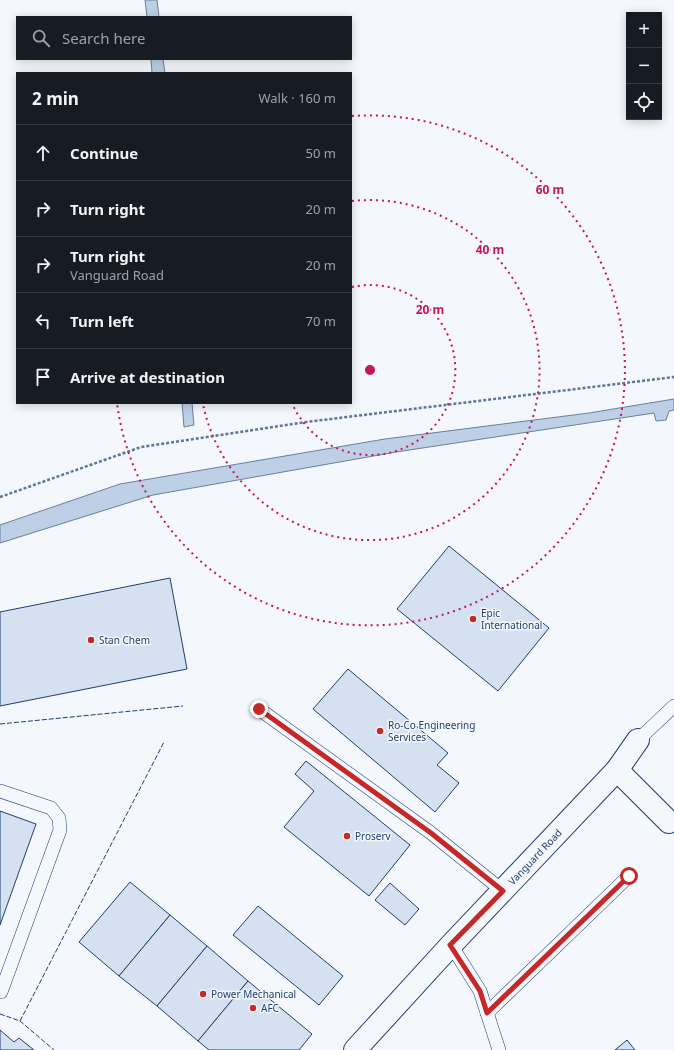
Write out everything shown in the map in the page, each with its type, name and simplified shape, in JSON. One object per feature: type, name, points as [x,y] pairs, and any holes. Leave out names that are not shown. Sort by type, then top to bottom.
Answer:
[{"type":"street","name":"Vanguard Road","points":[[355,1050],[450,945],[617,770],[638,740]]},
{"type":"street","points":[[617,770],[672,825]]},
{"type":"lane","points":[[638,740],[674,706]]},
{"type":"lane","points":[[259,709],[431,833],[503,891]]},
{"type":"lane","points":[[0,791],[51,808],[59,818],[60,830],[1,992],[0,991]]},
{"type":"lane","points":[[487,1013],[629,876]]},
{"type":"lane","points":[[450,945],[480,991],[499,1050]]},
{"type":"path","points":[[0,497],[141,447],[306,422],[674,377]]},
{"type":"water","points":[[145,0],[157,0],[159,16],[147,16]]},
{"type":"water","points":[[151,60],[163,60],[165,72],[152,72]]},
{"type":"water","points":[[674,399],[674,410],[669,411],[666,420],[656,421],[654,413],[396,452],[153,495],[0,543],[0,525],[120,484],[385,439],[589,413]]},
{"type":"water","points":[[182,404],[192,404],[194,425],[184,427]]},
{"type":"building","name":"Epic International","points":[[449,546],[549,628],[498,691],[397,609]]},
{"type":"building","name":"Stan Chem","points":[[170,578],[187,669],[0,706],[0,612]]},
{"type":"building","name":"Ro-Co Engineering Services","points":[[348,669],[448,753],[437,765],[459,783],[435,812],[313,709]]},
{"type":"building","name":"Proserv","points":[[306,761],[410,845],[369,896],[284,827],[314,791],[295,774]]},
{"type":"building","points":[[0,811],[36,824],[0,925]]},
{"type":"building","points":[[130,882],[170,915],[119,976],[79,942]]},
{"type":"building","points":[[390,883],[419,909],[405,925],[375,900]]},
{"type":"building","points":[[258,906],[343,976],[319,1005],[233,935]]},
{"type":"building","points":[[170,915],[207,946],[157,1006],[119,976]]},
{"type":"building","name":"Power Mechanical","points":[[207,946],[248,981],[198,1041],[157,1006]]},
{"type":"building","name":"AFC","points":[[248,981],[312,1034],[299,1050],[209,1050],[198,1041]]},
{"type":"building","points":[[0,1030],[14,1042],[19,1038],[34,1050],[0,1050]]},
{"type":"building","points":[[627,1040],[635,1050],[615,1050]]},
{"type":"fence","points":[[0,724],[183,706]]},
{"type":"fence","points":[[20,1021],[164,742]]},
{"type":"fence","points":[[0,1014],[20,1021],[54,1050]]},
{"type":"place","name":"Epic International","points":[[473,619]]},
{"type":"place","name":"Stan Chem","points":[[91,640]]},
{"type":"place","name":"Ro-Co Engineering Services","points":[[380,731]]},
{"type":"place","name":"Proserv","points":[[347,836]]},
{"type":"place","name":"Power Mechanical","points":[[203,994]]},
{"type":"place","name":"AFC","points":[[253,1008]]},
{"type":"route","points":[[259,709],[431,833],[503,891],[450,945],[480,991],[487,1013],[629,876]]}]
